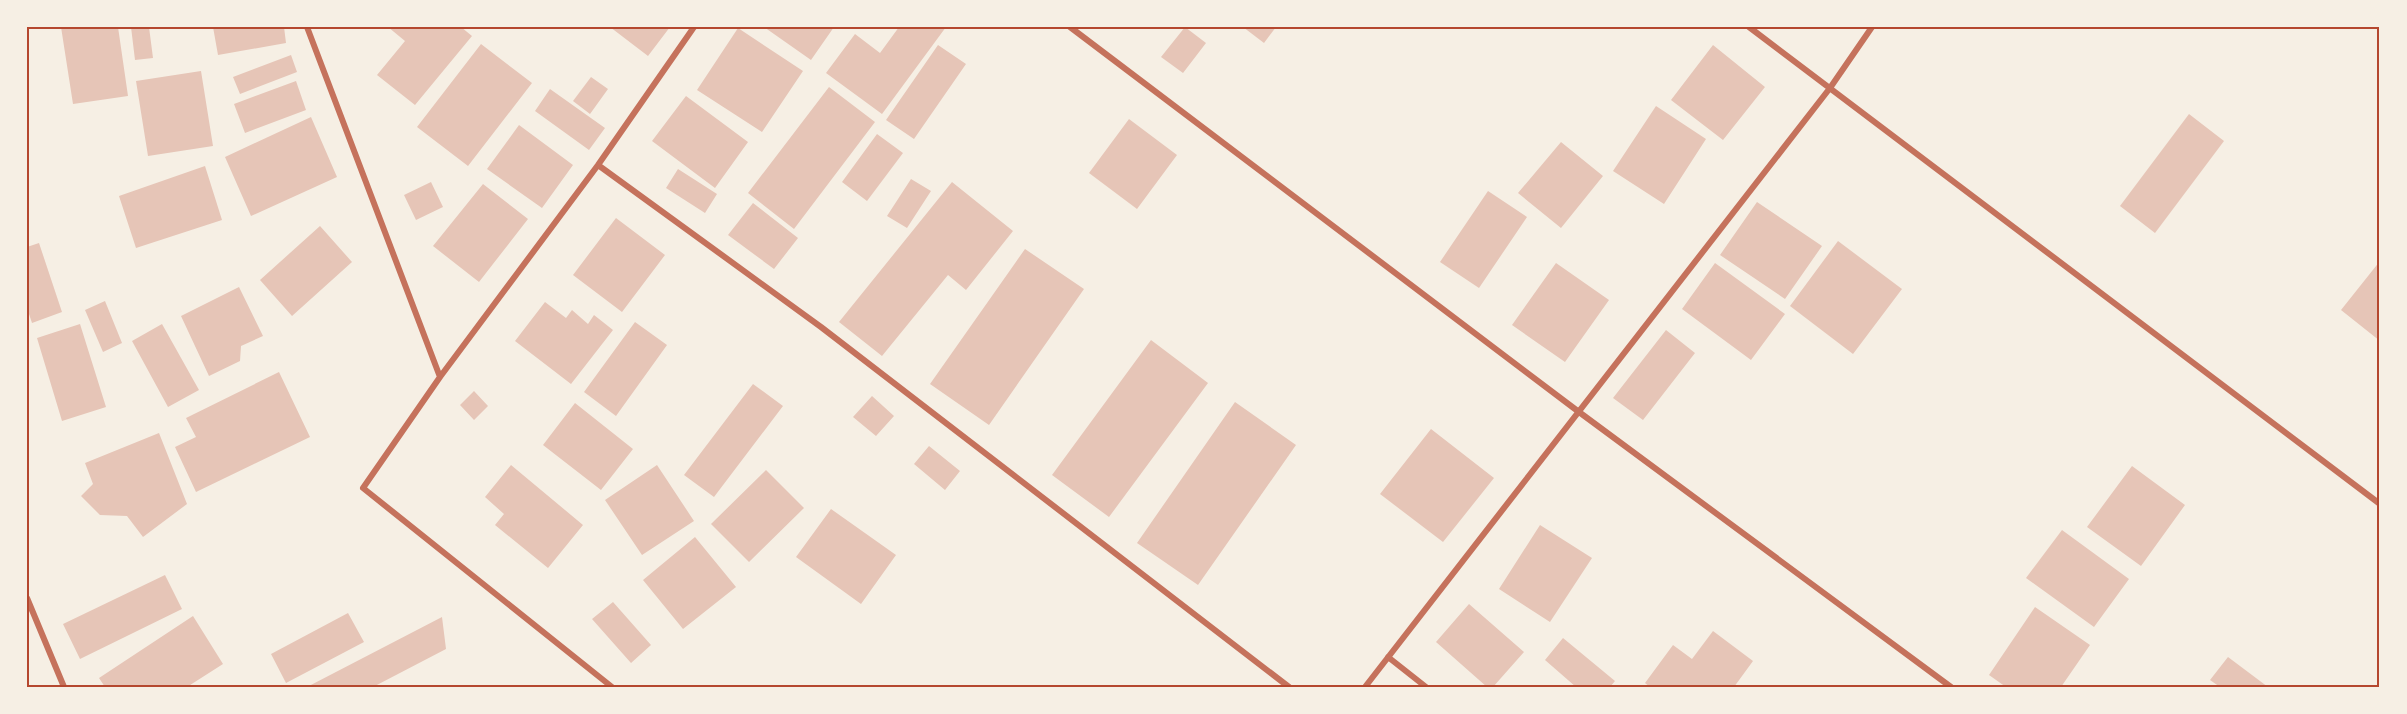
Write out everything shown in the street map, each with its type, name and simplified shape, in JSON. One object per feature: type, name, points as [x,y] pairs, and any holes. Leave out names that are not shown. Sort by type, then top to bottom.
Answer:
[{"type":"street","points":[[307,27],[440,377]]},
{"type":"street","points":[[612,687],[363,489],[440,377],[598,165],[694,27]]},
{"type":"street","points":[[1070,27],[1579,412],[1951,687]]},
{"type":"street","points":[[1749,27],[2380,504]]},
{"type":"street","points":[[1365,687],[1830,88],[1872,27]]},
{"type":"street","points":[[598,165],[821,327],[1289,687]]},
{"type":"street","points":[[27,598],[64,687]]},
{"type":"street","points":[[1388,657],[1426,687]]},
{"type":"building","points":[[61,27],[118,27],[128,96],[73,104]]},
{"type":"building","points":[[131,27],[149,27],[153,58],[135,60]]},
{"type":"building","points":[[213,27],[284,27],[286,43],[218,55]]},
{"type":"building","points":[[388,27],[461,27],[472,36],[415,105],[377,75],[405,41]]},
{"type":"building","points":[[610,27],[670,27],[648,56]]},
{"type":"building","points":[[764,27],[834,27],[811,60]]},
{"type":"building","points":[[899,27],[946,27],[882,114],[826,73],[855,34],[880,53]]},
{"type":"building","points":[[1185,27],[1206,43],[1183,73],[1161,57]]},
{"type":"building","points":[[1243,27],[1276,27],[1264,43]]},
{"type":"building","points":[[738,28],[803,71],[762,132],[697,90]]},
{"type":"building","points":[[481,44],[532,83],[468,166],[417,127]]},
{"type":"building","points":[[938,45],[966,64],[914,139],[886,120]]},
{"type":"building","points":[[1713,45],[1765,87],[1723,140],[1671,100]]},
{"type":"building","points":[[291,55],[297,72],[240,94],[233,77]]},
{"type":"building","points":[[201,71],[213,146],[148,156],[136,81]]},
{"type":"building","points":[[591,77],[608,89],[590,114],[573,101]]},
{"type":"building","points":[[296,81],[306,110],[245,133],[234,104]]},
{"type":"building","points":[[829,87],[875,122],[794,229],[748,193]]},
{"type":"building","points":[[550,89],[605,128],[589,150],[535,111]]},
{"type":"building","points":[[686,96],[748,142],[715,188],[652,141]]},
{"type":"building","points":[[1656,106],[1706,139],[1664,204],[1613,171]]},
{"type":"building","points":[[2189,114],[2224,141],[2155,233],[2120,206]]},
{"type":"building","points":[[311,117],[337,177],[251,216],[225,157]]},
{"type":"building","points":[[1129,119],[1177,155],[1137,209],[1089,173]]},
{"type":"building","points":[[519,125],[573,165],[542,208],[487,169]]},
{"type":"building","points":[[877,134],[903,153],[867,201],[842,182]]},
{"type":"building","points":[[1561,142],[1603,176],[1561,228],[1518,193]]},
{"type":"building","points":[[205,166],[222,220],[136,248],[119,196]]},
{"type":"building","points":[[678,169],[717,194],[705,213],[666,188]]},
{"type":"building","points":[[911,179],[931,191],[907,228],[887,216]]},
{"type":"building","points":[[431,182],[443,207],[416,220],[404,195]]},
{"type":"building","points":[[952,182],[1013,231],[966,290],[948,275],[882,356],[839,322]]},
{"type":"building","points":[[483,184],[528,219],[479,282],[433,246]]},
{"type":"building","points":[[1488,191],[1527,217],[1479,288],[1440,262]]},
{"type":"building","points":[[1757,202],[1822,246],[1785,299],[1720,255]]},
{"type":"building","points":[[753,203],[798,238],[774,269],[728,235]]},
{"type":"building","points":[[616,218],[665,255],[622,312],[573,275]]},
{"type":"building","points":[[320,226],[352,262],[292,316],[260,280]]},
{"type":"building","points":[[1838,241],[1902,289],[1853,354],[1790,306]]},
{"type":"building","points":[[39,243],[62,312],[32,323],[27,308],[27,247]]},
{"type":"building","points":[[1025,249],[1084,289],[989,425],[930,384]]},
{"type":"building","points":[[2380,261],[2380,341],[2341,310]]},
{"type":"building","points":[[1556,263],[1609,300],[1565,362],[1512,325]]},
{"type":"building","points":[[1715,263],[1785,314],[1751,360],[1682,309]]},
{"type":"building","points":[[239,287],[263,336],[241,346],[240,361],[209,376],[181,316]]},
{"type":"building","points":[[105,301],[122,343],[103,352],[85,310]]},
{"type":"building","points":[[545,302],[566,318],[572,310],[588,324],[594,315],[613,330],[571,384],[515,341]]},
{"type":"building","points":[[635,322],[667,345],[616,416],[584,392]]},
{"type":"building","points":[[80,324],[106,407],[62,421],[37,338]]},
{"type":"building","points":[[162,324],[199,390],[168,407],[132,341]]},
{"type":"building","points":[[1666,330],[1695,353],[1643,420],[1613,398]]},
{"type":"building","points":[[1151,340],[1208,383],[1109,517],[1052,475]]},
{"type":"building","points":[[279,372],[310,437],[196,492],[175,447],[196,437],[186,418]]},
{"type":"building","points":[[753,384],[783,406],[714,497],[684,475]]},
{"type":"building","points":[[474,391],[488,406],[474,420],[460,405]]},
{"type":"building","points":[[872,396],[894,416],[876,436],[853,417]]},
{"type":"building","points":[[1235,402],[1296,445],[1198,585],[1137,543]]},
{"type":"building","points":[[575,403],[633,449],[601,490],[543,445]]},
{"type":"building","points":[[1431,429],[1494,478],[1443,542],[1380,494]]},
{"type":"building","points":[[159,433],[187,504],[143,537],[127,516],[100,515],[81,496],[93,484],[85,463]]},
{"type":"building","points":[[929,446],[960,471],[945,490],[914,464]]},
{"type":"building","points":[[511,465],[583,525],[548,568],[495,525],[504,514],[485,497]]},
{"type":"building","points":[[657,465],[694,521],[642,555],[605,500]]},
{"type":"building","points":[[2132,466],[2185,505],[2141,566],[2087,527]]},
{"type":"building","points":[[766,470],[804,508],[749,562],[711,524]]},
{"type":"building","points":[[831,509],[896,555],[861,604],[796,557]]},
{"type":"building","points":[[1540,525],[1592,558],[1550,622],[1499,589]]},
{"type":"building","points":[[2062,530],[2129,579],[2094,627],[2026,578]]},
{"type":"building","points":[[695,537],[736,587],[683,629],[643,580]]},
{"type":"building","points":[[165,575],[182,609],[80,659],[63,624]]},
{"type":"building","points":[[613,602],[651,645],[631,663],[592,619]]},
{"type":"building","points":[[1469,604],[1524,652],[1493,687],[1487,687],[1436,642]]},
{"type":"building","points":[[2035,607],[2090,645],[2061,687],[2006,687],[1989,675]]},
{"type":"building","points":[[348,613],[364,642],[286,683],[271,654]]},
{"type":"building","points":[[193,616],[223,664],[187,687],[105,687],[99,678]]},
{"type":"building","points":[[442,617],[446,649],[373,687],[307,687]]},
{"type":"building","points":[[1713,631],[1753,661],[1734,687],[1650,687],[1645,683],[1673,645],[1692,659]]},
{"type":"building","points":[[1563,638],[1615,681],[1610,687],[1576,687],[1545,660]]},
{"type":"building","points":[[2228,657],[2268,687],[2220,687],[2210,680]]}]
